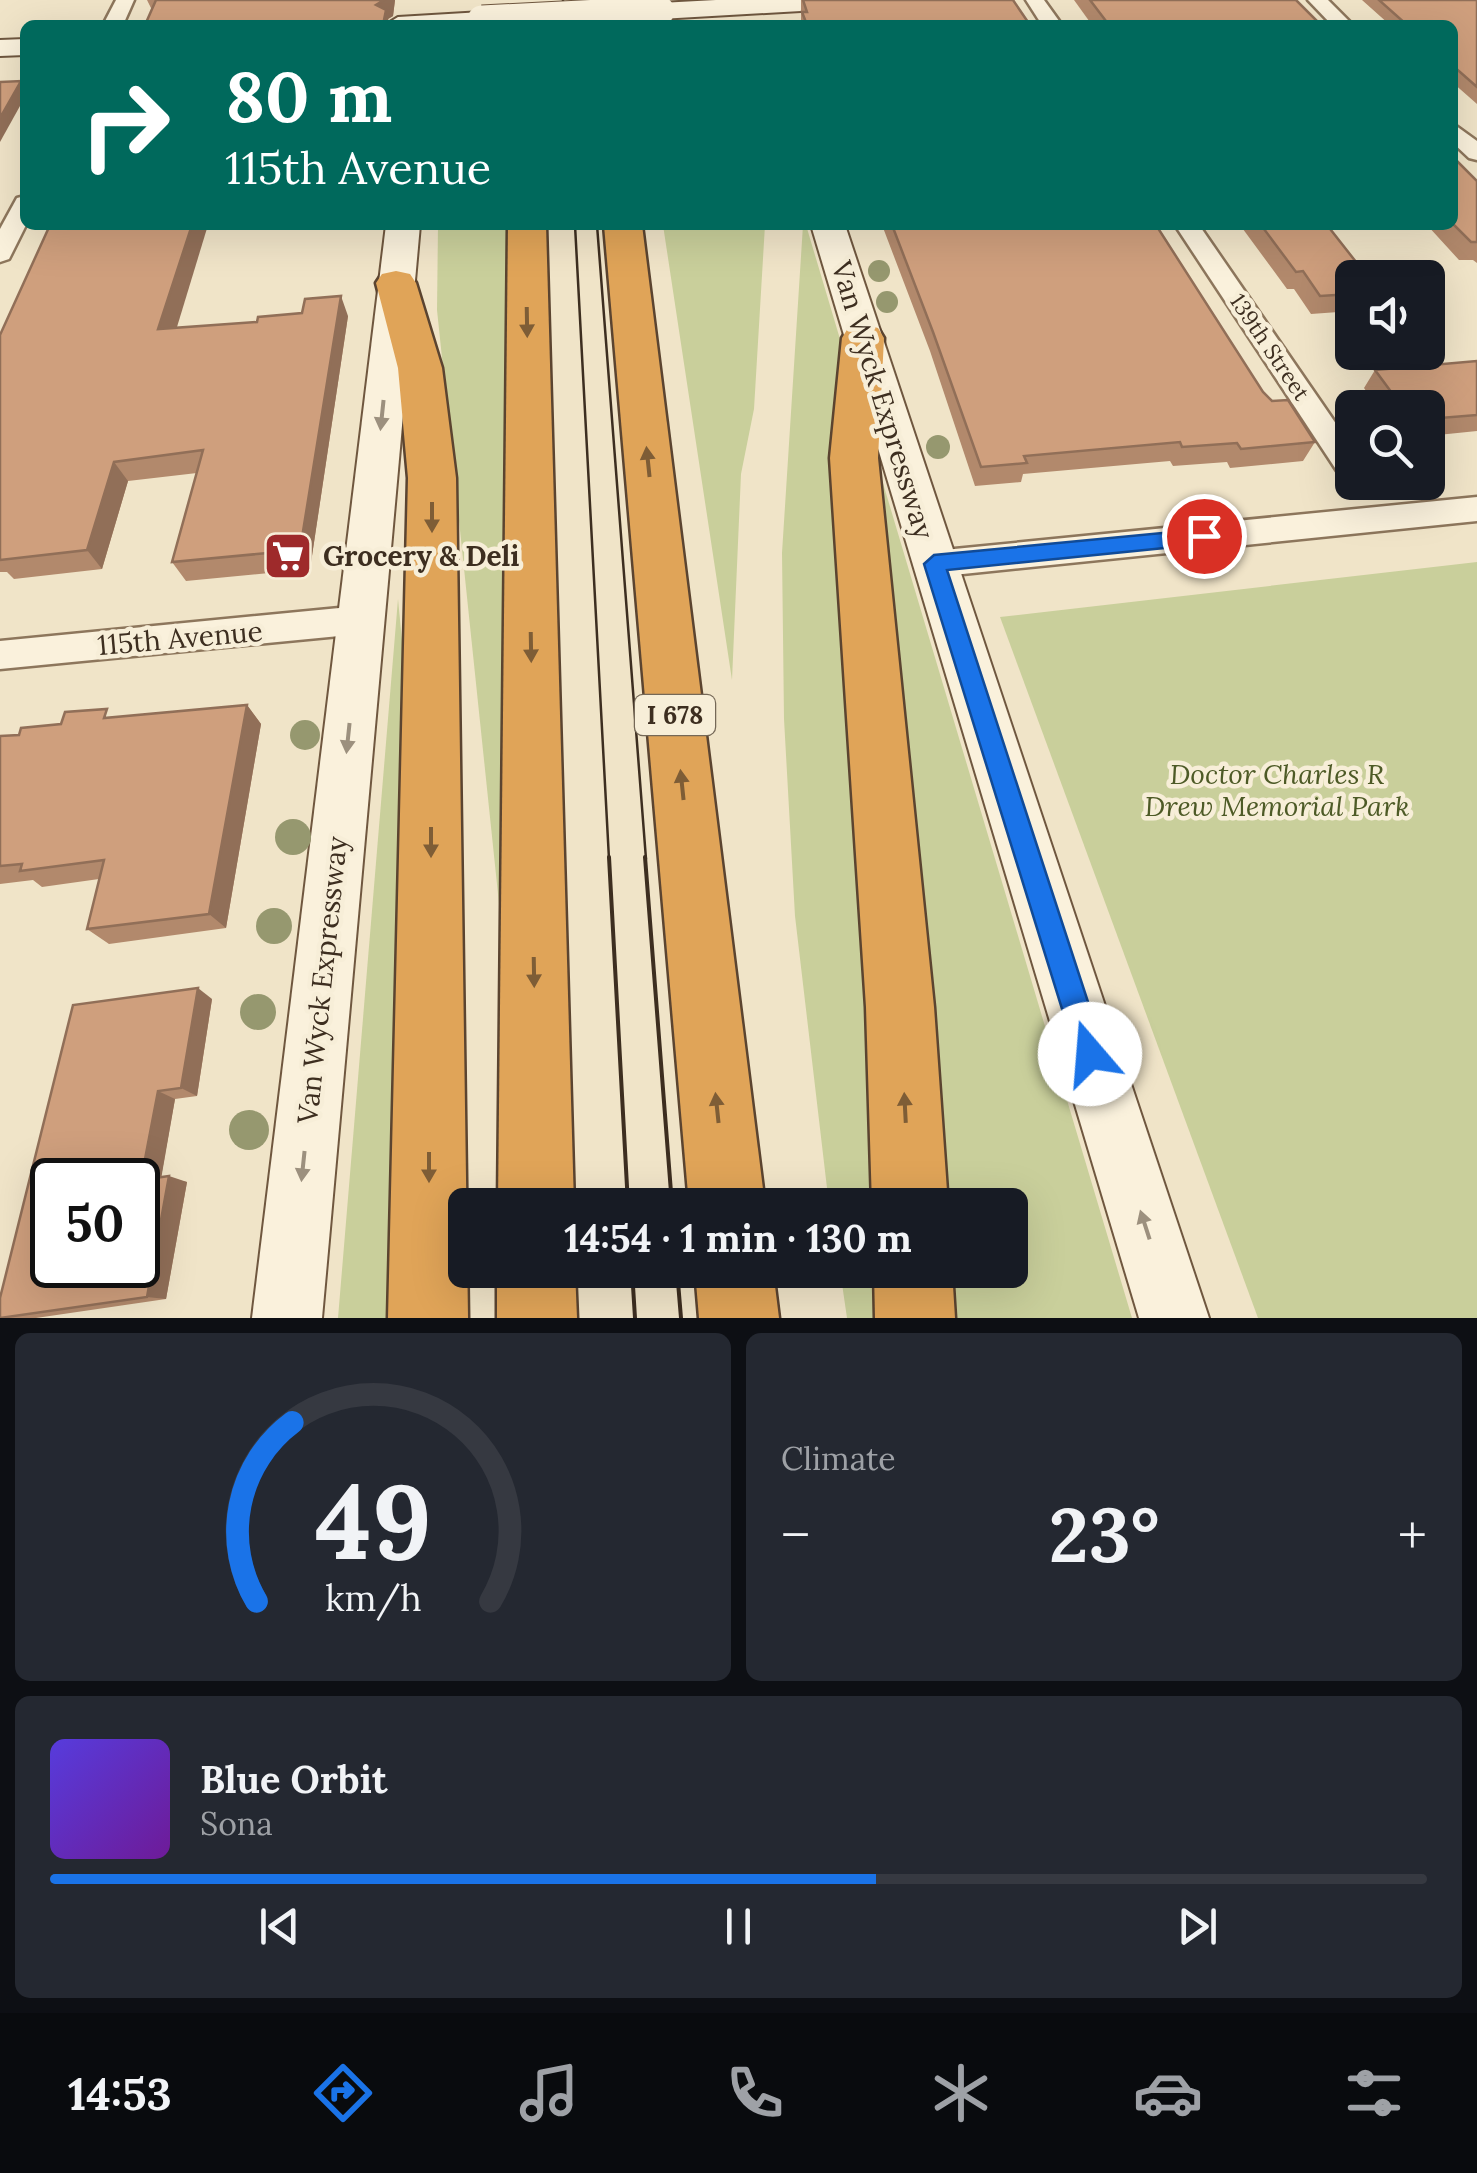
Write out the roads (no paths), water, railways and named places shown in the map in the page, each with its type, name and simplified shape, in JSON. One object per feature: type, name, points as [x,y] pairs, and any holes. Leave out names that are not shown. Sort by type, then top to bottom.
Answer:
[{"type":"highway","points":[[526,230],[536,1188]]},
{"type":"highway","name":"I 678","points":[[624,230],[725,1188]]},
{"type":"highway","points":[[396,283],[420,368],[432,478],[428,1318]]},
{"type":"highway","points":[[863,338],[854,458],[900,1007],[909,1188]]},
{"type":"highway","points":[[536,1288],[537,1318]]},
{"type":"highway","points":[[736,1288],[739,1318]]},
{"type":"highway","points":[[914,1288],[915,1318]]},
{"type":"main road","points":[[418,18],[482,20],[660,10],[761,10],[853,0]]},
{"type":"main road","name":"Van Wyck Expressway","points":[[286,1318],[402,230]]},
{"type":"main road","name":"Van Wyck Expressway","points":[[830,230],[1174,1318]]},
{"type":"street","points":[[1317,0],[1339,20]]},
{"type":"street","points":[[1458,136],[1477,154]]},
{"type":"street","points":[[0,254],[20,213]]},
{"type":"street","name":"139th Street","points":[[1191,230],[1335,444]]},
{"type":"street","points":[[1374,500],[1386,518]]},
{"type":"street","points":[[934,564],[1477,509]]},
{"type":"street","name":"115th Avenue","points":[[0,655],[360,620]]},
{"type":"tram line","points":[[563,0],[564,20]]},
{"type":"tram line","points":[[580,0],[581,20]]},
{"type":"tram line","points":[[575,230],[609,859]]},
{"type":"tram line","points":[[597,230],[646,859]]},
{"type":"tram line","points":[[609,857],[627,1188]]},
{"type":"tram line","points":[[645,857],[671,1188]]},
{"type":"tram line","points":[[633,1288],[635,1318]]},
{"type":"tram line","points":[[678,1288],[681,1318]]},
{"type":"place","name":"Grocery & Deli","points":[[288,556]]},
{"type":"park label","name":"Doctor Charles R Drew Memorial Park","points":[[1277,790]]}]
